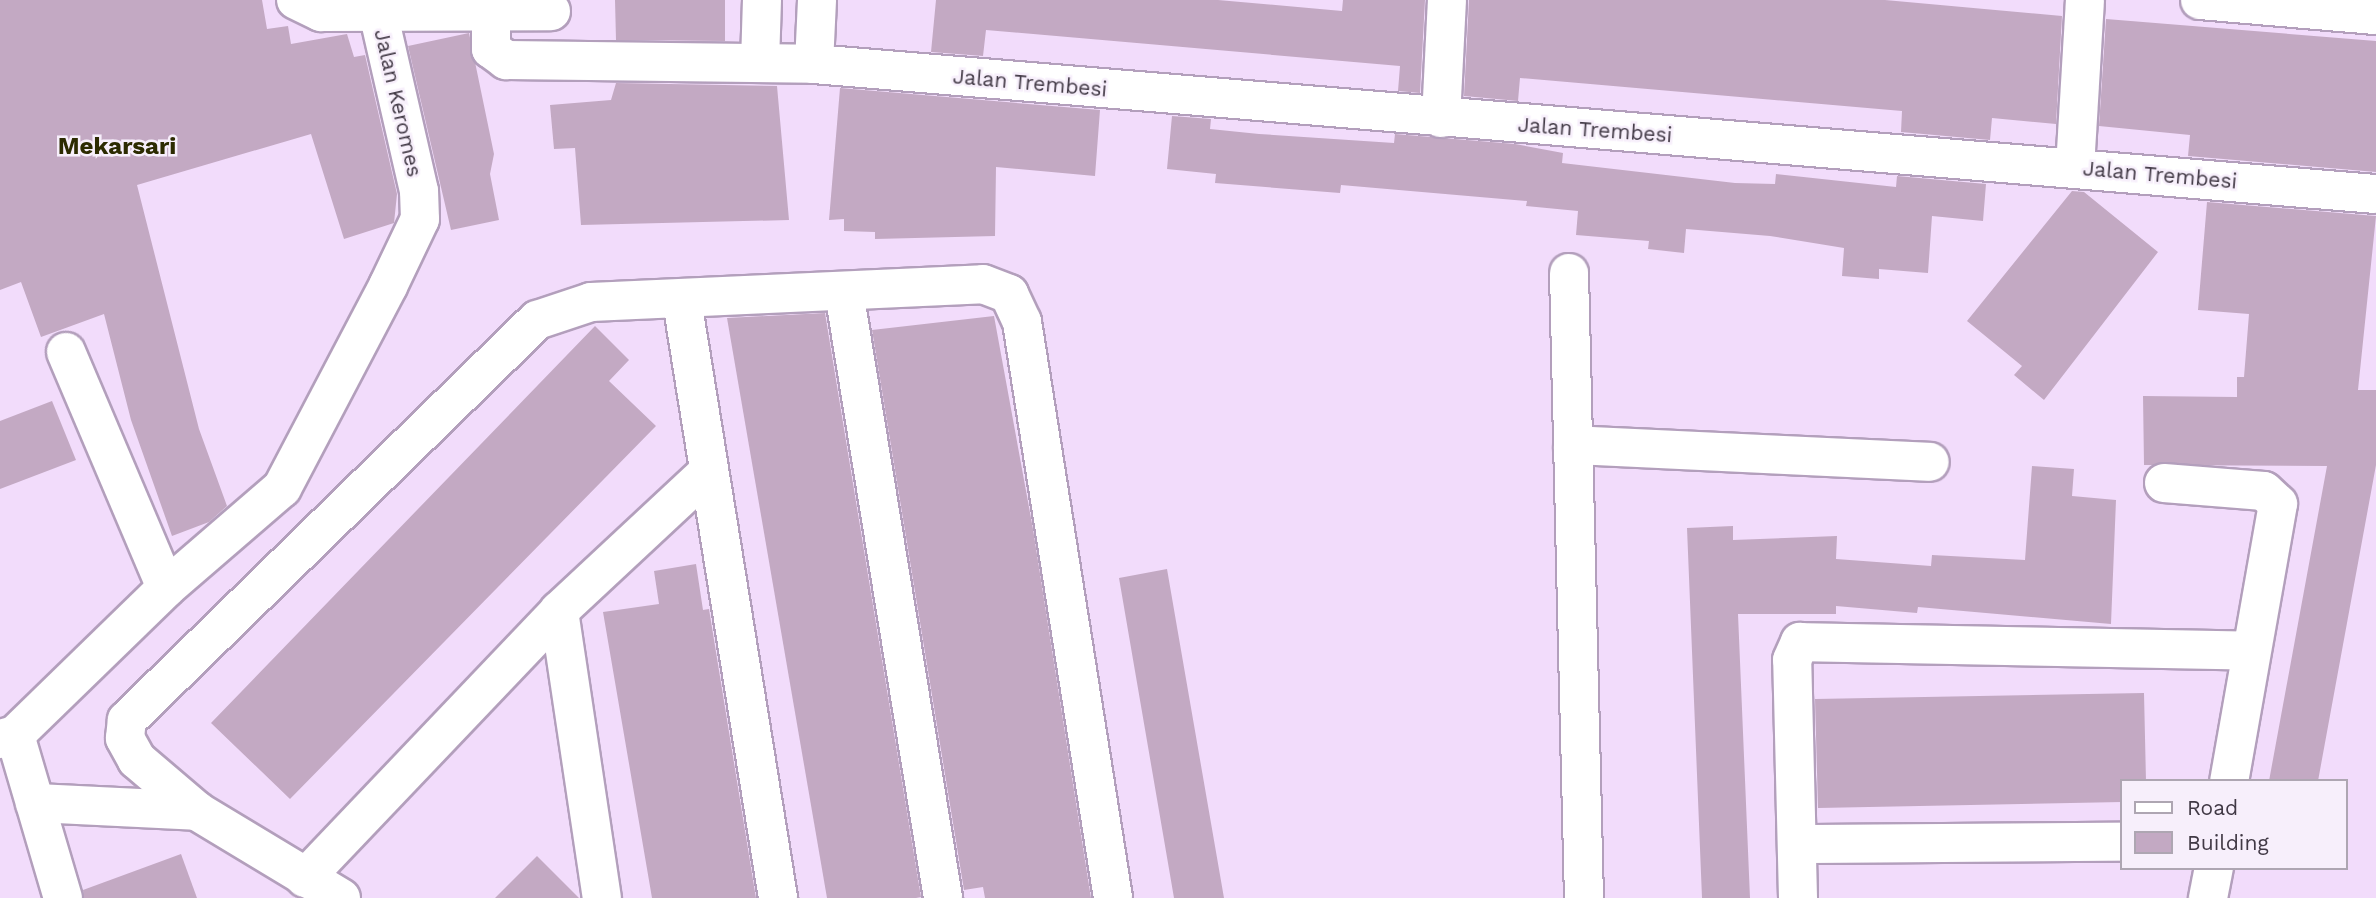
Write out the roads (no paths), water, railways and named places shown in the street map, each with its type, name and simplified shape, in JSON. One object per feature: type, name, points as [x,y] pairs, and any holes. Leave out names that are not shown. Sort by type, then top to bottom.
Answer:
[{"type":"street","name":"Jalan Keromes","points":[[7,737],[166,587],[282,488],[420,219],[419,191],[377,8],[321,12],[296,0]]},
{"type":"street","points":[[760,63],[762,0]]},
{"type":"street","points":[[814,64],[817,0]]},
{"type":"street","points":[[1441,118],[1447,0]]},
{"type":"street","points":[[2075,168],[2085,0]]},
{"type":"street","points":[[2200,0],[2376,15]]},
{"type":"street","points":[[377,8],[491,4],[551,6],[551,58]]},
{"type":"street","name":"Jalan Trembesi","points":[[491,4],[496,56],[814,64],[2376,194]]},
{"type":"street","points":[[1569,273],[1584,898]]},
{"type":"street","points":[[341,898],[197,811],[137,760],[125,737],[127,720],[548,311],[591,302],[682,301],[983,284],[1009,294],[1021,322],[1113,898]]},
{"type":"street","points":[[844,292],[943,898]]},
{"type":"street","points":[[682,301],[778,898]]},
{"type":"street","points":[[66,352],[166,587]]},
{"type":"street","points":[[1573,445],[1930,462]]},
{"type":"street","points":[[306,878],[559,611],[708,472]]},
{"type":"street","points":[[2164,482],[2264,491],[2278,504],[2250,650],[2229,779]]},
{"type":"street","points":[[559,611],[602,898]]},
{"type":"street","points":[[1798,898],[1792,660],[1801,642],[2250,650]]},
{"type":"street","points":[[7,737],[35,803],[63,898]]},
{"type":"street","points":[[35,803],[197,811]]},
{"type":"street","points":[[1797,844],[2120,842]]},
{"type":"street","points":[[2208,898],[2214,870]]},
{"type":"district","name":"Mekarsari","points":[[117,147]]}]
